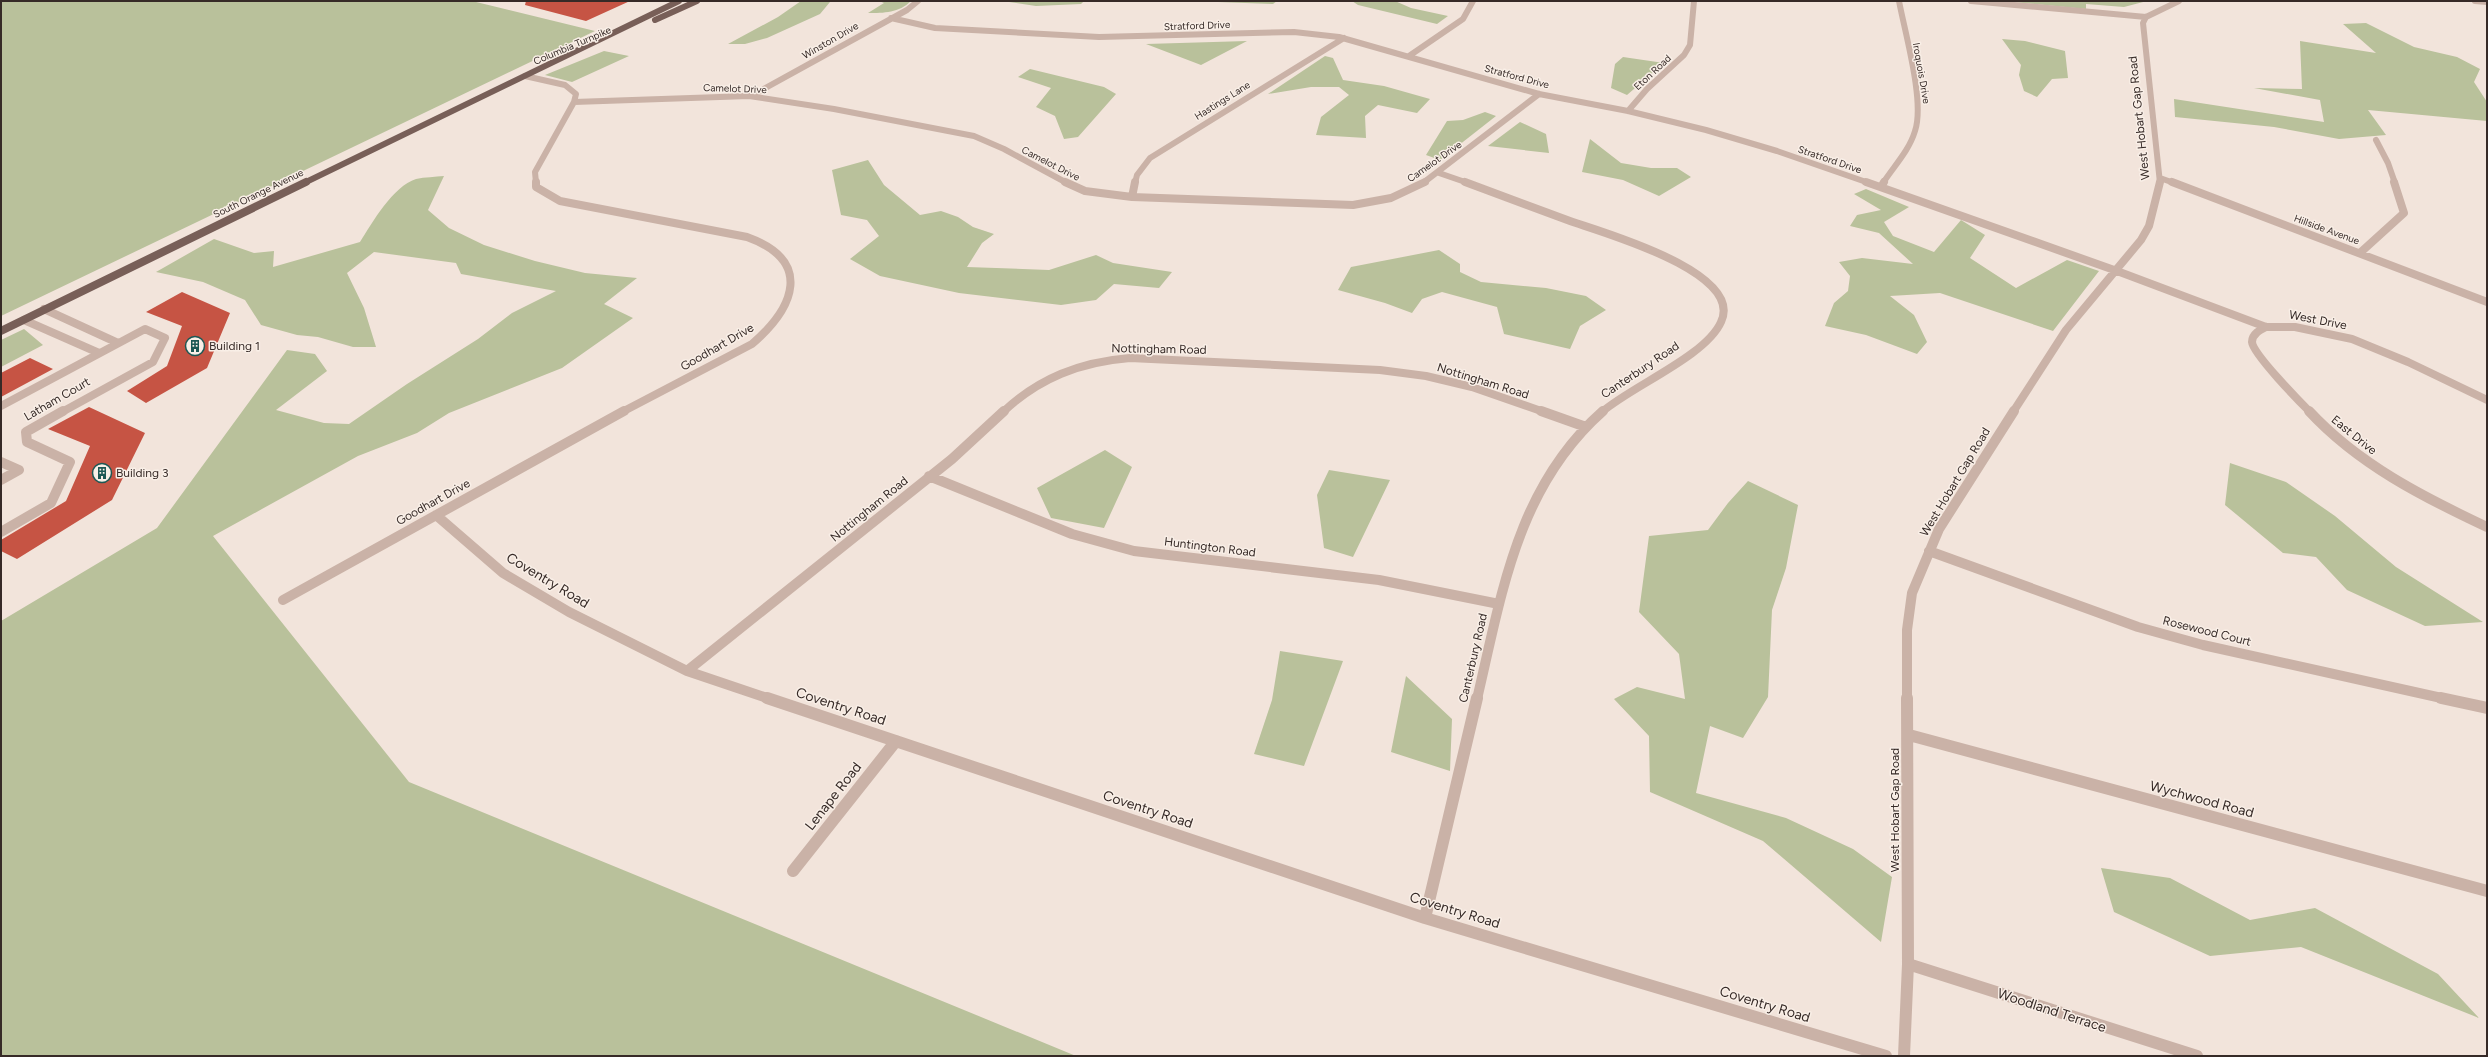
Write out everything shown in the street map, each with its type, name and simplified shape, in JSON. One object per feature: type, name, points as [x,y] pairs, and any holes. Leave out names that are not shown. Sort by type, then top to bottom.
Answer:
[{"type":"main road","name":"Columbia Turnpike","points":[[525,76],[679,1]]},
{"type":"main road","name":"Columbia Turnpike","points":[[525,76],[697,1]]},
{"type":"main road","name":"South Orange Avenue","points":[[1,330],[525,76]]},
{"type":"street","name":"Winston Drive","points":[[752,96],[891,18],[918,1]]},
{"type":"street","points":[[1409,56],[1463,19],[1473,1]]},
{"type":"street","name":"Eton Road","points":[[1628,111],[1647,89],[1684,55],[1690,45],[1694,1]]},
{"type":"street","name":"Iroquois Drive","points":[[1881,187],[1909,144],[1916,129],[1918,109],[1899,1]]},
{"type":"street","points":[[1971,1],[2146,16],[2179,1]]},
{"type":"street","points":[[2475,1],[2487,2]]},
{"type":"street","name":"West Hobart Gap Road","points":[[1904,1056],[1908,964],[1909,611],[1912,593],[1939,529],[2066,330],[2118,271],[2141,240],[2149,226],[2159,191],[2160,178],[2144,41],[2143,23],[2146,16]]},
{"type":"street","name":"Stratford Drive","points":[[891,18],[935,28],[1099,37],[1294,32],[1344,38],[1539,94],[1628,111],[1706,130],[1777,151],[2118,271]]},
{"type":"street","name":"Hastings Lane","points":[[1132,197],[1137,175],[1150,158],[1344,38]]},
{"type":"street","points":[[525,76],[565,85],[576,94],[574,102]]},
{"type":"street","name":"Camelot Drive","points":[[574,102],[752,96],[834,109],[974,136],[1004,150],[1059,180],[1085,191],[1132,197],[1265,204],[1352,205],[1397,196],[1424,183],[1439,173],[1539,94]]},
{"type":"street","name":"Goodhart Drive","points":[[283,600],[566,442],[752,344],[764,334],[785,306],[790,281],[787,266],[783,259],[762,243],[741,234],[560,200],[536,187],[535,172],[574,102]]},
{"type":"street","points":[[2361,252],[2404,213],[2388,163],[2376,140]]},
{"type":"street","name":"Canterbury Road","points":[[1425,918],[1507,571],[1525,518],[1551,469],[1586,427],[1622,395],[1706,342],[1714,335],[1724,316],[1715,292],[1693,270],[1662,254],[1439,173]]},
{"type":"street","name":"Hillside Avenue","points":[[2160,178],[2361,252],[2487,302]]},
{"type":"street","name":"West Drive","points":[[2118,271],[2266,327],[2284,325],[2347,338],[2487,400]]},
{"type":"street","points":[[44,309],[118,343]]},
{"type":"street","points":[[24,320],[99,353]]},
{"type":"street","name":"East Drive","points":[[2266,327],[2257,330],[2253,336],[2252,343],[2258,355],[2326,429],[2374,467],[2428,498],[2487,527]]},
{"type":"street","name":"Latham Court","points":[[1,406],[145,329],[165,338],[153,362],[26,432],[25,437],[27,442],[70,462],[51,503],[1,532]]},
{"type":"street","name":"Nottingham Road","points":[[687,671],[952,459],[1018,399],[1042,382],[1064,371],[1098,360],[1130,358],[1380,370],[1426,376],[1472,387],[1586,427]]},
{"type":"street","points":[[1,462],[19,470],[1,480]]},
{"type":"street","name":"Huntington Road","points":[[929,476],[1072,534],[1134,550],[1379,580],[1499,604]]},
{"type":"street","name":"Coventry Road","points":[[436,515],[503,572],[568,612],[687,671],[1425,918],[1886,1056]]},
{"type":"street","name":"Rosewood Court","points":[[1929,551],[2138,627],[2203,645],[2487,708]]},
{"type":"street","name":"Wychwood Road","points":[[1909,735],[2487,891]]},
{"type":"street","name":"Lenape Road","points":[[793,871],[896,740]]},
{"type":"street","name":"Woodland Terrace","points":[[1908,964],[2197,1056]]},
{"type":"green space","points":[[1,1],[472,1],[595,31],[1,316]]},
{"type":"green space","points":[[801,1],[851,1],[830,2],[820,14],[767,38],[745,44],[728,44],[778,17]]},
{"type":"green space","points":[[879,1],[911,1],[896,10],[868,13],[884,3]]},
{"type":"green space","points":[[1002,1],[1084,1],[1081,4],[1036,6]]},
{"type":"green space","points":[[1191,1],[1277,1],[1273,4]]},
{"type":"green space","points":[[1352,1],[1395,1],[1411,8],[1448,16],[1437,24],[1358,5]]},
{"type":"green space","points":[[2003,1],[2147,1],[2124,7],[2086,4],[2086,9]]},
{"type":"green space","points":[[2366,23],[2414,47],[2457,57],[2480,69],[2474,82],[2487,102],[2487,121],[2368,110],[2386,135],[2339,139],[2274,127],[2175,117],[2174,99],[2324,122],[2320,100],[2254,88],[2302,89],[2300,41],[2376,53],[2343,24]]},
{"type":"green space","points":[[2002,39],[2025,41],[2065,51],[2068,78],[2052,79],[2037,97],[2024,91],[2019,75],[2021,65]]},
{"type":"green space","points":[[1247,41],[1201,65],[1146,44]]},
{"type":"green space","points":[[604,51],[629,56],[572,82],[545,75]]},
{"type":"green space","points":[[1325,56],[1333,58],[1343,80],[1384,86],[1430,99],[1417,113],[1378,105],[1365,116],[1366,138],[1316,135],[1321,117],[1349,95],[1339,87],[1311,87],[1268,94]]},
{"type":"green space","points":[[1623,57],[1664,63],[1627,95],[1611,88],[1615,64]]},
{"type":"green space","points":[[1030,69],[1104,87],[1116,94],[1078,137],[1064,139],[1055,116],[1036,107],[1051,88],[1018,77]]},
{"type":"green space","points":[[1485,112],[1496,116],[1440,160],[1426,155],[1447,121],[1463,120]]},
{"type":"green space","points":[[1520,122],[1546,134],[1549,153],[1488,146]]},
{"type":"green space","points":[[1590,139],[1621,163],[1651,168],[1677,168],[1691,177],[1659,196],[1623,180],[1582,172]]},
{"type":"green space","points":[[868,160],[884,185],[920,215],[941,211],[958,217],[973,227],[994,234],[982,243],[967,267],[1049,270],[1096,255],[1113,263],[1172,272],[1159,288],[1114,284],[1096,300],[1061,305],[959,293],[880,276],[850,259],[879,236],[867,220],[841,215],[832,170]]},
{"type":"green space","points":[[444,176],[428,210],[449,228],[484,245],[535,261],[585,273],[637,278],[604,304],[633,318],[562,368],[449,413],[417,433],[358,456],[213,536],[409,782],[1076,1056],[1,1056],[1,621],[157,528],[287,350],[315,354],[327,371],[276,410],[324,423],[349,424],[407,384],[478,339],[512,313],[556,291],[461,274],[456,263],[374,252],[347,273],[364,308],[376,347],[353,347],[318,337],[297,335],[261,325],[245,300],[203,282],[156,272],[214,239],[254,253],[274,251],[273,267],[360,242],[384,206],[399,189],[416,179]]},
{"type":"green space","points":[[1866,189],[1909,207],[1884,222],[1893,236],[1934,252],[1961,220],[1985,235],[1970,258],[2016,288],[2067,260],[2099,271],[2053,331],[1940,293],[1890,296],[1914,315],[1927,342],[1917,354],[1866,335],[1825,326],[1834,303],[1848,291],[1850,276],[1839,262],[1862,258],[1913,264],[1879,233],[1850,226],[1857,215],[1881,210],[1854,194]]},
{"type":"green space","points":[[1439,250],[1460,264],[1460,272],[1481,282],[1546,288],[1586,296],[1606,310],[1580,326],[1570,349],[1504,334],[1497,307],[1442,292],[1422,299],[1412,313],[1385,303],[1338,290],[1351,267]]},
{"type":"green space","points":[[24,329],[43,345],[1,367],[1,340]]},
{"type":"green space","points":[[1105,450],[1132,467],[1104,528],[1051,518],[1037,488]]},
{"type":"green space","points":[[2230,463],[2286,482],[2335,516],[2396,567],[2483,622],[2425,626],[2347,590],[2316,557],[2283,553],[2225,505]]},
{"type":"green space","points":[[1329,470],[1390,480],[1353,557],[1324,548],[1317,495]]},
{"type":"green space","points":[[1748,481],[1798,505],[1786,568],[1772,610],[1768,697],[1743,738],[1710,726],[1696,793],[1786,818],[1853,849],[1892,877],[1881,942],[1763,841],[1650,792],[1649,736],[1614,699],[1637,687],[1685,699],[1679,654],[1639,612],[1649,536],[1708,530],[1728,503]]},
{"type":"green space","points":[[1280,651],[1343,661],[1304,766],[1254,754],[1272,700]]},
{"type":"green space","points":[[1406,676],[1452,719],[1450,771],[1391,752]]},
{"type":"green space","points":[[2101,868],[2170,878],[2250,920],[2315,908],[2438,974],[2479,1018],[2301,947],[2210,956],[2114,912]]},
{"type":"building","points":[[526,1],[630,1],[586,21],[525,5]]},
{"type":"building","name":"Building 1","points":[[182,292],[230,313],[207,368],[146,403],[127,391],[167,366],[182,326],[146,312]]},
{"type":"building","points":[[30,358],[53,369],[1,397],[1,373]]},
{"type":"building","name":"Building 3","points":[[89,407],[145,433],[112,500],[17,559],[1,551],[1,540],[66,501],[90,446],[48,429]]},
{"type":"place","name":"Building 1","points":[[195,346]]},
{"type":"place","name":"Building 3","points":[[102,473]]}]
